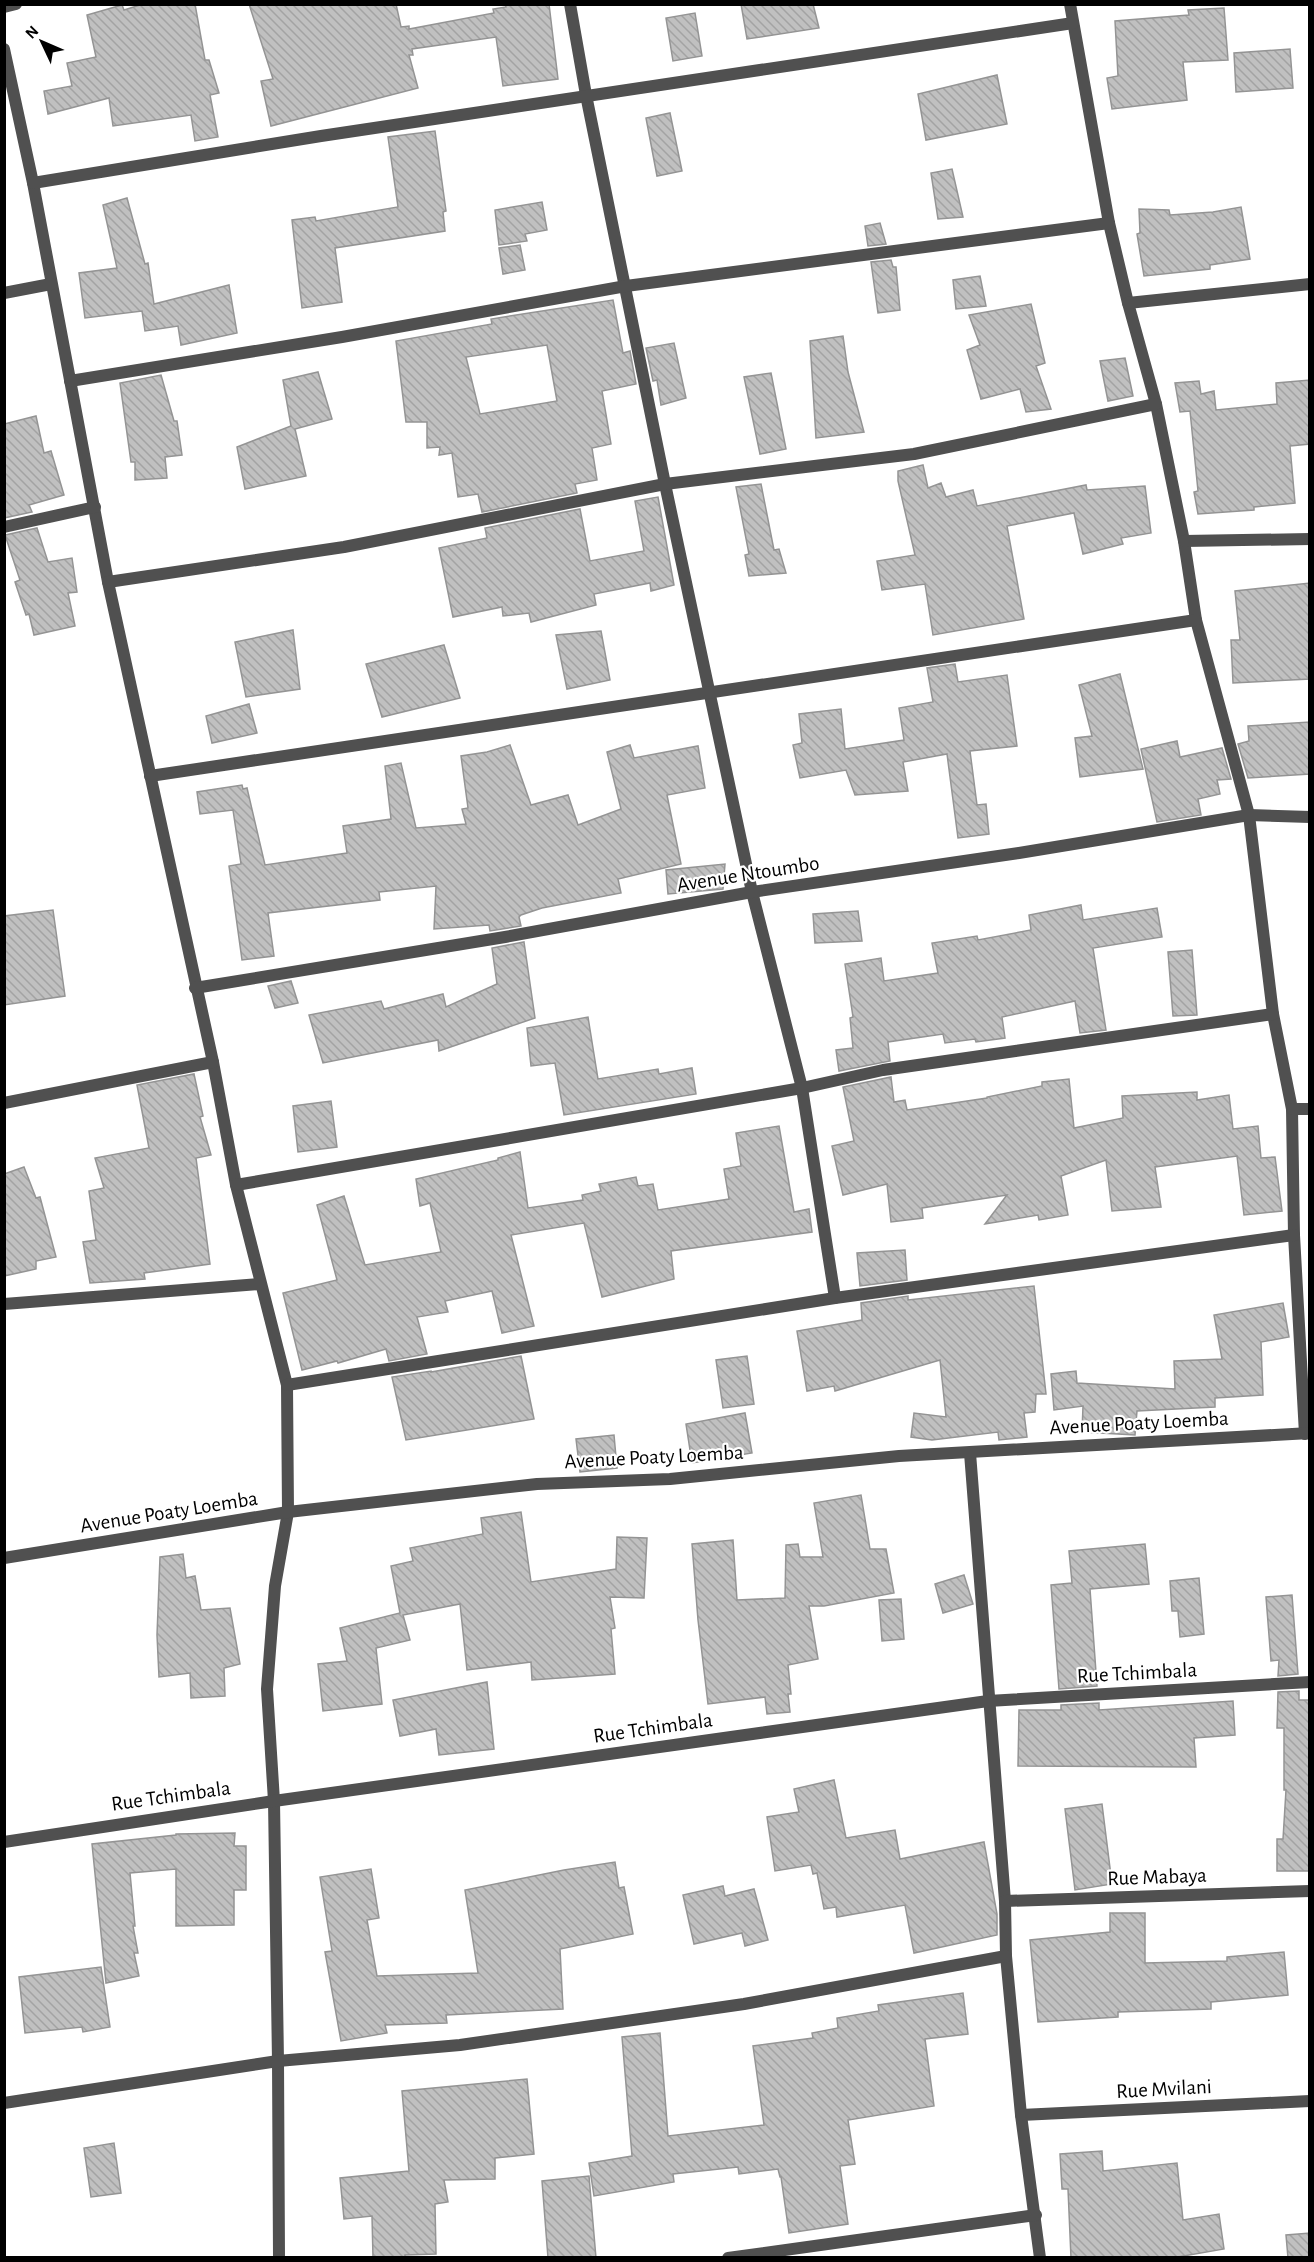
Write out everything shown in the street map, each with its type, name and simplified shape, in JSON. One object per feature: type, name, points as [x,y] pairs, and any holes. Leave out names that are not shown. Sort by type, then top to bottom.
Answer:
[{"type":"street","points":[[4,7],[16,4]]},
{"type":"street","points":[[570,4],[586,95],[709,692],[752,892],[802,1088],[835,1298]]},
{"type":"street","points":[[1070,4],[1109,223],[1156,404],[1184,541],[1196,620],[1249,816],[1273,1014],[1292,1109],[1294,1235],[1307,1433]]},
{"type":"street","points":[[33,183],[310,137],[1073,23]]},
{"type":"street","points":[[4,49],[33,183],[108,582],[213,1062],[236,1185],[287,1385],[288,1512],[275,1586],[267,1689],[274,1801],[279,2258]]},
{"type":"street","points":[[70,381],[353,335],[626,286],[1109,223]]},
{"type":"street","points":[[4,293],[51,284]]},
{"type":"street","points":[[1128,303],[1310,284]]},
{"type":"street","points":[[108,582],[344,547],[665,484],[914,454],[1156,404]]},
{"type":"street","points":[[4,527],[95,507]]},
{"type":"street","points":[[1184,541],[1310,539]]},
{"type":"street","points":[[150,776],[1196,620]]},
{"type":"street","name":"Avenue Ntoumbo","points":[[195,988],[505,937],[752,892],[1008,855],[1249,816],[1310,817]]},
{"type":"street","points":[[236,1185],[802,1088],[883,1070],[1273,1014]]},
{"type":"street","points":[[4,1103],[213,1062]]},
{"type":"street","points":[[1292,1109],[1310,1109]]},
{"type":"street","points":[[287,1385],[835,1298],[1294,1235]]},
{"type":"street","points":[[4,1305],[260,1284]]},
{"type":"street","name":"Avenue Poaty Loemba","points":[[4,1558],[288,1512],[567,1481],[670,1479],[899,1456],[1307,1433]]},
{"type":"street","points":[[970,1453],[1005,1901],[1006,1956],[1021,2115],[1040,2258]]},
{"type":"street","name":"Rue Tchimbala","points":[[4,1842],[274,1801],[988,1701],[1310,1682]]},
{"type":"street","name":"Rue Mabaya","points":[[1005,1901],[1310,1892]]},
{"type":"street","points":[[4,2103],[278,2061],[460,2045],[744,2004],[1006,1956]]},
{"type":"street","name":"Rue Mvilani","points":[[1021,2115],[1310,2101]]},
{"type":"street","points":[[728,2258],[1036,2215]]},
{"type":"building","points":[[143,4],[195,4],[205,60],[209,60],[219,93],[210,95],[218,137],[195,141],[191,115],[113,126],[109,98],[48,114],[44,91],[72,86],[67,63],[96,57],[87,15],[122,5],[124,10]]},
{"type":"building","points":[[249,4],[396,4],[401,27],[409,26],[409,29],[494,13],[493,9],[506,7],[505,4],[549,4],[558,79],[503,86],[496,37],[412,49],[413,55],[409,55],[418,88],[271,126],[261,81],[273,79]]},
{"type":"building","points":[[741,4],[813,4],[819,28],[747,39]]},
{"type":"building","points":[[1224,8],[1228,60],[1183,62],[1187,100],[1112,109],[1107,78],[1118,76],[1115,21],[1189,15],[1188,10]]},
{"type":"building","points":[[695,13],[702,56],[673,61],[666,18]]},
{"type":"building","points":[[1290,49],[1293,88],[1236,92],[1234,53]]},
{"type":"building","points":[[997,75],[1007,124],[926,140],[918,94]]},
{"type":"building","points":[[670,113],[682,171],[657,176],[646,118]]},
{"type":"building","points":[[435,131],[446,211],[443,212],[445,231],[335,248],[342,302],[302,308],[292,220],[315,217],[316,221],[398,207],[388,137]]},
{"type":"building","points":[[952,169],[963,217],[938,219],[931,173]]},
{"type":"building","points":[[127,198],[145,264],[148,263],[154,304],[229,285],[237,333],[181,345],[178,326],[145,331],[142,311],[85,318],[79,273],[117,268],[103,205]]},
{"type":"building","points":[[542,202],[547,230],[525,234],[527,241],[499,245],[495,210]]},
{"type":"building","points":[[1241,207],[1250,259],[1210,265],[1210,269],[1144,276],[1137,234],[1140,233],[1139,209],[1169,210],[1170,215],[1213,212]]},
{"type":"building","points":[[880,223],[886,244],[868,246],[865,226]]},
{"type":"building","points":[[520,245],[525,270],[503,274],[499,248]]},
{"type":"building","points":[[891,260],[893,267],[896,267],[900,310],[878,313],[871,262]]},
{"type":"building","points":[[980,276],[986,306],[956,309],[953,280]]},
{"type":"building","points":[[613,300],[623,353],[630,351],[636,384],[602,391],[611,444],[592,448],[597,480],[575,484],[577,493],[482,512],[478,494],[458,497],[452,453],[439,455],[440,447],[427,448],[427,422],[406,422],[396,341],[492,324],[491,319]],"holes":[[[547,345],[557,401],[480,414],[466,357]]]},
{"type":"building","points":[[1031,304],[1045,363],[1036,366],[1051,409],[1026,412],[1020,389],[981,399],[967,350],[980,345],[969,315]]},
{"type":"building","points":[[843,336],[848,372],[864,432],[816,438],[810,341]]},
{"type":"building","points":[[674,343],[686,398],[661,405],[657,380],[653,381],[646,348]]},
{"type":"building","points":[[1125,358],[1133,396],[1108,401],[1100,361]]},
{"type":"building","points":[[318,372],[332,419],[295,429],[306,476],[245,489],[237,447],[291,426],[283,380]]},
{"type":"building","points":[[771,373],[786,449],[760,454],[744,377]]},
{"type":"building","points":[[161,375],[174,421],[177,421],[182,455],[165,457],[167,478],[135,480],[135,462],[131,462],[120,383]]},
{"type":"building","points":[[1310,380],[1310,444],[1290,446],[1295,503],[1254,507],[1254,510],[1198,514],[1194,492],[1198,491],[1190,411],[1180,412],[1175,383],[1199,381],[1201,394],[1214,391],[1216,410],[1277,404],[1276,383]]},
{"type":"building","points":[[36,416],[44,453],[51,451],[64,495],[29,505],[32,512],[4,518],[4,424]]},
{"type":"building","points":[[923,465],[928,488],[941,483],[946,497],[973,490],[977,506],[1086,485],[1087,490],[1145,486],[1151,533],[1121,538],[1123,544],[1083,554],[1074,513],[1007,526],[1024,619],[933,635],[925,584],[882,590],[877,561],[915,555],[898,481],[898,471]]},
{"type":"building","points":[[761,484],[774,550],[779,549],[786,573],[749,576],[745,555],[749,554],[736,487]]},
{"type":"building","points":[[658,497],[674,585],[651,591],[650,583],[594,594],[596,605],[531,622],[529,613],[503,616],[502,607],[453,617],[439,548],[487,538],[485,528],[580,509],[590,561],[644,551],[635,501]]},
{"type":"building","points":[[37,528],[48,562],[72,558],[77,592],[68,593],[75,626],[34,635],[29,614],[26,615],[15,582],[20,580],[5,535]]},
{"type":"building","points":[[1310,583],[1310,679],[1233,683],[1231,640],[1240,640],[1235,591]]},
{"type":"building","points":[[293,630],[300,689],[246,697],[235,642]]},
{"type":"building","points":[[601,631],[610,680],[567,689],[556,635]]},
{"type":"building","points":[[444,645],[460,698],[382,717],[366,664]]},
{"type":"building","points":[[955,664],[958,682],[1007,675],[1017,746],[970,751],[977,805],[986,804],[989,834],[958,838],[947,754],[903,762],[908,791],[855,795],[846,770],[800,778],[793,745],[802,743],[799,714],[841,709],[845,749],[904,740],[899,708],[933,702],[927,668]]},
{"type":"building","points":[[1120,674],[1143,769],[1080,777],[1075,738],[1092,736],[1079,685]]},
{"type":"building","points":[[249,704],[257,733],[212,743],[206,716]]},
{"type":"building","points":[[1310,722],[1310,774],[1248,778],[1238,744],[1249,741],[1248,726]]},
{"type":"building","points":[[1177,741],[1180,757],[1222,748],[1231,779],[1217,780],[1220,794],[1198,799],[1201,815],[1157,822],[1141,749]]},
{"type":"building","points":[[510,745],[531,805],[568,795],[578,825],[621,809],[607,752],[630,745],[634,758],[698,746],[705,788],[667,795],[681,864],[618,879],[621,893],[542,908],[521,915],[519,917],[521,926],[490,931],[489,925],[434,929],[436,886],[379,892],[380,900],[268,913],[274,956],[242,960],[229,866],[241,864],[233,810],[200,814],[197,792],[242,785],[243,789],[247,788],[265,865],[347,853],[343,826],[391,819],[385,766],[401,763],[416,828],[466,824],[462,809],[468,808],[461,756]]},
{"type":"building","points":[[725,864],[723,889],[668,894],[666,870]]},
{"type":"building","points":[[1081,905],[1083,920],[1157,908],[1162,937],[1093,948],[1106,1030],[1080,1033],[1075,1001],[1002,1017],[1005,1038],[945,1043],[943,1034],[888,1042],[890,1061],[839,1071],[836,1050],[853,1048],[850,1018],[853,1017],[845,964],[881,958],[884,981],[938,973],[932,943],[977,936],[978,940],[1031,930],[1029,915]]},
{"type":"building","points":[[53,910],[65,996],[4,1005],[4,916]]},
{"type":"building","points":[[858,911],[862,941],[815,943],[813,914]]},
{"type":"building","points":[[524,942],[535,1018],[439,1051],[438,1040],[323,1063],[309,1015],[381,1001],[384,1009],[443,994],[446,1007],[497,984],[492,948]]},
{"type":"building","points":[[1192,950],[1197,1015],[1173,1016],[1168,952]]},
{"type":"building","points":[[291,981],[298,1003],[275,1008],[268,986]]},
{"type":"building","points":[[588,1017],[598,1079],[658,1069],[659,1074],[692,1068],[696,1094],[564,1115],[555,1063],[531,1066],[527,1028]]},
{"type":"building","points":[[194,1074],[203,1116],[200,1117],[211,1155],[196,1158],[210,1264],[144,1273],[145,1279],[90,1283],[83,1242],[96,1240],[89,1191],[104,1188],[95,1158],[149,1148],[137,1085]]},
{"type":"building","points":[[891,1077],[894,1102],[905,1100],[907,1110],[987,1098],[1042,1086],[1042,1082],[1069,1079],[1074,1128],[1123,1118],[1122,1096],[1197,1092],[1197,1100],[1229,1095],[1233,1129],[1258,1126],[1261,1158],[1275,1157],[1282,1211],[1244,1215],[1237,1156],[1155,1167],[1161,1207],[1112,1211],[1106,1160],[1061,1176],[1068,1215],[1039,1220],[1038,1215],[985,1224],[1007,1195],[922,1208],[923,1218],[891,1222],[887,1184],[843,1195],[832,1146],[854,1141],[843,1087]]},
{"type":"building","points":[[331,1101],[337,1147],[298,1152],[293,1106]]},
{"type":"building","points":[[779,1126],[794,1212],[809,1209],[812,1232],[671,1251],[674,1279],[602,1297],[584,1223],[511,1235],[534,1326],[502,1333],[492,1291],[445,1301],[448,1312],[417,1317],[427,1354],[389,1361],[386,1349],[338,1363],[337,1361],[302,1370],[283,1293],[337,1280],[317,1205],[344,1196],[365,1265],[441,1252],[430,1203],[420,1206],[416,1179],[498,1160],[498,1158],[520,1152],[528,1208],[583,1200],[582,1195],[601,1191],[599,1184],[636,1177],[638,1186],[653,1184],[658,1210],[729,1199],[724,1169],[741,1166],[736,1133]]},
{"type":"building","points":[[24,1167],[36,1198],[40,1197],[56,1257],[36,1261],[36,1269],[4,1276],[4,1174]]},
{"type":"building","points":[[905,1250],[907,1280],[860,1286],[857,1253]]},
{"type":"building","points":[[1034,1286],[1046,1394],[1036,1394],[1035,1412],[1024,1413],[1027,1437],[999,1440],[998,1432],[932,1440],[911,1437],[914,1413],[946,1417],[940,1360],[835,1391],[834,1386],[807,1391],[797,1331],[862,1320],[861,1303],[908,1296],[908,1300]]},
{"type":"building","points":[[1283,1303],[1289,1337],[1261,1342],[1263,1395],[1215,1398],[1215,1407],[1137,1411],[1135,1435],[1082,1432],[1083,1406],[1054,1410],[1051,1374],[1076,1371],[1077,1383],[1175,1389],[1174,1361],[1222,1359],[1214,1315]]},
{"type":"building","points":[[521,1356],[534,1419],[406,1440],[392,1377]]},
{"type":"building","points":[[747,1356],[754,1404],[723,1408],[716,1360]]},
{"type":"building","points":[[745,1413],[752,1453],[692,1463],[686,1424]]},
{"type":"building","points":[[614,1435],[617,1468],[580,1472],[576,1439]]},
{"type":"building","points":[[861,1495],[870,1549],[886,1549],[894,1593],[824,1606],[809,1606],[818,1659],[788,1665],[790,1712],[767,1714],[765,1697],[708,1704],[692,1544],[733,1540],[737,1600],[785,1598],[786,1545],[798,1544],[800,1557],[823,1557],[814,1503]]},
{"type":"building","points":[[521,1512],[531,1582],[616,1569],[617,1537],[647,1538],[644,1598],[610,1597],[615,1628],[611,1629],[615,1674],[532,1680],[531,1662],[467,1670],[460,1604],[403,1615],[410,1640],[376,1648],[382,1704],[323,1711],[318,1664],[347,1661],[340,1628],[400,1613],[391,1566],[413,1561],[410,1548],[483,1534],[481,1518]]},
{"type":"building","points":[[1145,1544],[1149,1584],[1090,1589],[1097,1686],[1059,1689],[1051,1585],[1072,1583],[1069,1551]]},
{"type":"building","points":[[183,1554],[186,1578],[195,1576],[201,1610],[230,1608],[240,1664],[224,1668],[225,1696],[191,1698],[190,1673],[159,1677],[157,1635],[160,1557]]},
{"type":"building","points":[[964,1575],[973,1604],[943,1613],[935,1584]]},
{"type":"building","points":[[1199,1578],[1204,1634],[1180,1637],[1178,1611],[1172,1611],[1170,1581]]},
{"type":"building","points":[[1292,1595],[1298,1674],[1278,1676],[1279,1660],[1271,1661],[1266,1597]]},
{"type":"building","points":[[901,1599],[904,1639],[882,1641],[879,1600]]},
{"type":"building","points":[[487,1682],[494,1749],[439,1755],[436,1729],[400,1736],[393,1700]]},
{"type":"building","points":[[1299,1691],[1299,1700],[1310,1700],[1310,1871],[1277,1871],[1277,1839],[1283,1839],[1286,1790],[1284,1790],[1284,1728],[1277,1728],[1278,1692]]},
{"type":"building","points":[[1233,1701],[1235,1735],[1194,1738],[1196,1767],[1018,1766],[1019,1710],[1061,1710],[1061,1705],[1099,1703],[1099,1710]]},
{"type":"building","points":[[834,1780],[846,1838],[895,1830],[900,1859],[984,1842],[997,1914],[997,1935],[914,1953],[905,1905],[837,1917],[836,1907],[824,1909],[817,1873],[813,1874],[811,1865],[775,1871],[767,1817],[799,1812],[794,1789]]},
{"type":"building","points":[[1102,1804],[1112,1884],[1075,1890],[1065,1809]]},
{"type":"building","points":[[235,1833],[234,1846],[246,1846],[246,1890],[234,1890],[234,1925],[176,1926],[176,1869],[130,1873],[135,1926],[133,1926],[138,1953],[134,1953],[139,1976],[106,1983],[92,1844],[176,1834]]},
{"type":"building","points":[[615,1862],[619,1888],[624,1887],[633,1934],[560,1949],[563,2009],[446,2015],[447,2023],[385,2025],[387,2033],[341,2041],[325,1952],[332,1951],[320,1877],[371,1869],[379,1918],[367,1920],[377,1976],[478,1973],[465,1890]]},
{"type":"building","points":[[723,1886],[725,1896],[754,1889],[768,1940],[745,1946],[742,1933],[694,1944],[683,1895]]},
{"type":"building","points":[[1110,1913],[1145,1913],[1145,1963],[1227,1961],[1227,1957],[1284,1952],[1288,1995],[1211,2002],[1211,2009],[1118,2012],[1118,2017],[1038,2022],[1030,1940],[1110,1932]]},
{"type":"building","points":[[101,1967],[110,2027],[83,2032],[82,2027],[25,2033],[19,1977]]},
{"type":"building","points":[[963,1993],[968,2034],[925,2039],[934,2106],[848,2120],[855,2164],[840,2166],[848,2224],[789,2233],[778,2169],[739,2174],[738,2167],[673,2174],[674,2182],[594,2196],[589,2163],[632,2156],[622,2037],[660,2033],[668,2136],[764,2125],[753,2046],[813,2038],[812,2033],[838,2028],[837,2018],[879,2011],[878,2005]]},
{"type":"building","points":[[527,2079],[534,2154],[495,2158],[495,2179],[444,2180],[448,2202],[435,2204],[436,2254],[405,2255],[405,2258],[373,2258],[372,2216],[344,2219],[340,2178],[409,2171],[402,2091]]},
{"type":"building","points":[[114,2143],[121,2193],[91,2197],[84,2148]]},
{"type":"building","points":[[1102,2151],[1103,2171],[1177,2163],[1183,2220],[1219,2214],[1224,2249],[1172,2258],[1071,2258],[1068,2189],[1062,2189],[1060,2154]]},
{"type":"building","points":[[589,2176],[596,2258],[548,2258],[542,2181]]},
{"type":"building","points":[[1310,2233],[1310,2258],[1288,2258],[1286,2235]]}]
